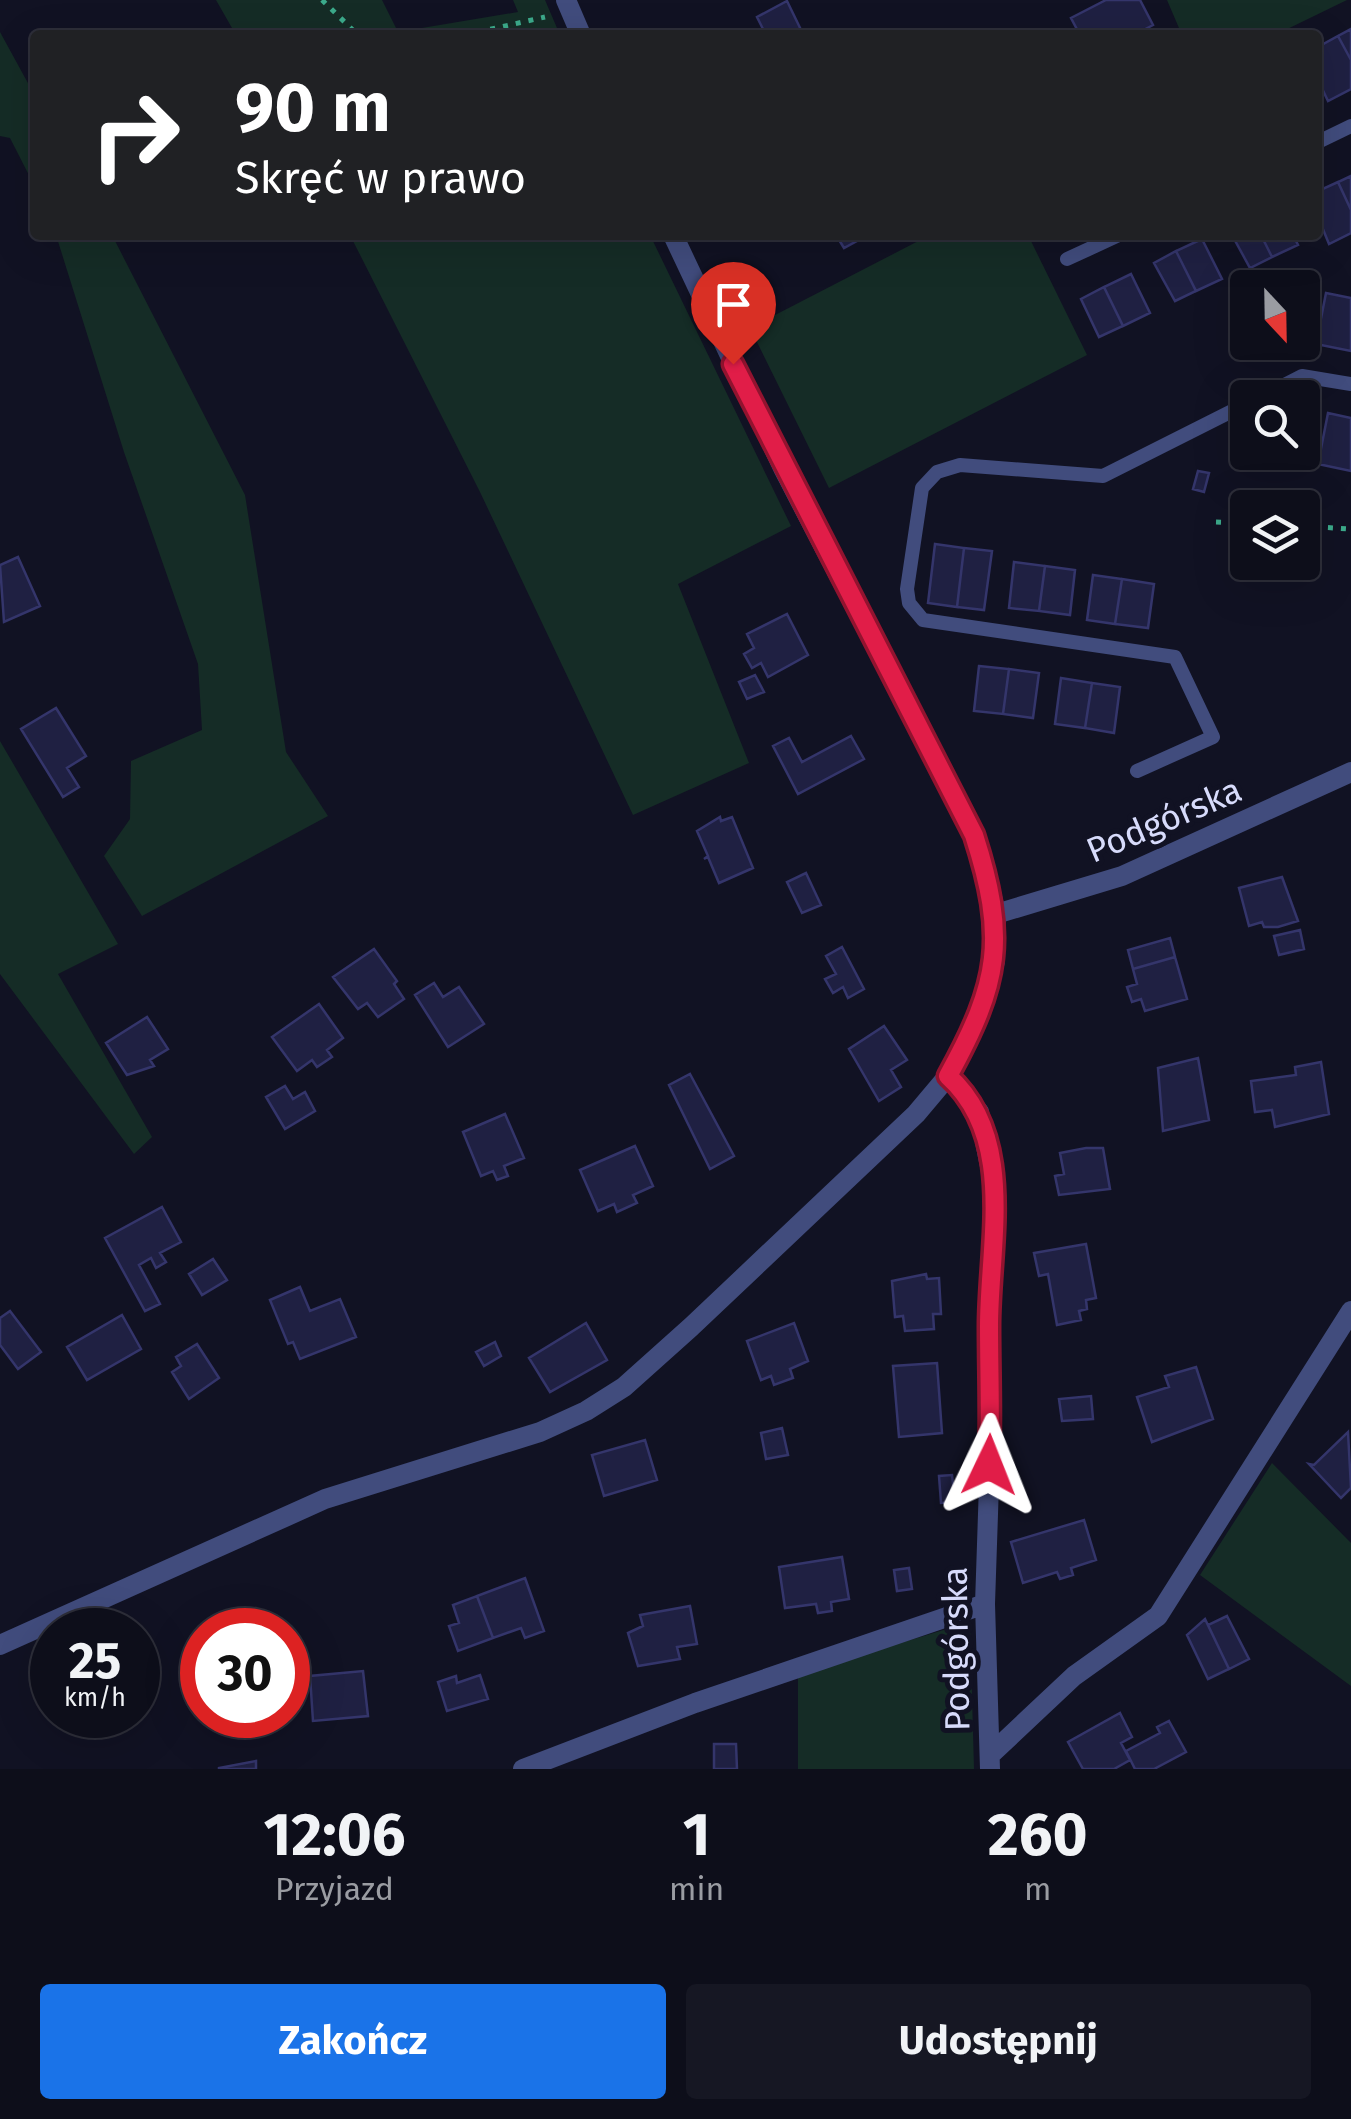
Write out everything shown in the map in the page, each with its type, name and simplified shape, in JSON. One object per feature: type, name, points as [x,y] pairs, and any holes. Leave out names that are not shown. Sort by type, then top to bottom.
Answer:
[{"type":"street","points":[[568,5],[580,30]]},
{"type":"street","points":[[0,1645],[325,1498],[540,1432],[586,1411],[624,1387],[916,1114],[948,1076],[983,1005],[994,961],[996,914],[974,835],[801,504],[676,240]]},
{"type":"street","name":"Podgórska","points":[[996,914],[1122,876],[1351,772]]},
{"type":"street","name":"Podgórska","points":[[948,1076],[978,1112],[996,1196],[989,1322],[992,1394],[985,1604],[990,1762]]},
{"type":"street","name":"Podgórska","points":[[990,1762],[1074,1676],[1158,1616],[1351,1312]]},
{"type":"street","points":[[523,1769],[694,1704],[985,1604]]},
{"type":"lane","points":[[1322,140],[1351,126]]},
{"type":"lane","points":[[1067,260],[1109,240]]},
{"type":"lane","points":[[1294,380],[1302,376],[1351,384]]},
{"type":"lane","points":[[1137,771],[1213,737],[1175,656],[923,620],[909,603],[907,590],[922,488],[936,472],[960,465],[1103,476],[1230,412]]},
{"type":"path","points":[[322,0],[349,30]]},
{"type":"path","points":[[482,30],[568,5]]},
{"type":"path","points":[[1216,522],[1230,522]]},
{"type":"path","points":[[1320,527],[1351,529]]},
{"type":"green space","points":[[216,0],[382,0],[397,30],[233,30]]},
{"type":"green space","points":[[513,0],[545,0],[558,30],[410,30],[518,12]]},
{"type":"green space","points":[[1167,0],[1347,0],[1285,30],[1180,30]]},
{"type":"green space","points":[[0,32],[30,87],[30,177],[10,138],[0,136]]},
{"type":"green space","points":[[58,240],[115,240],[245,495],[286,752],[328,816],[142,916],[104,856],[130,819],[131,761],[202,730],[198,664],[124,452]]},
{"type":"green space","points":[[353,240],[652,240],[791,526],[678,584],[749,763],[633,815],[480,492]]},
{"type":"green space","points":[[920,240],[1030,240],[1087,355],[829,488],[750,328]]},
{"type":"green space","points":[[0,741],[118,944],[58,974],[152,1137],[134,1154],[0,974]]},
{"type":"green space","points":[[1272,1463],[1351,1543],[1351,1686],[1200,1575]]},
{"type":"green space","points":[[970,1622],[974,1769],[798,1769],[798,1674]]},
{"type":"building","points":[[1106,0],[1140,0],[1153,25],[1144,30],[1077,30],[1071,18]]},
{"type":"building","points":[[787,1],[801,30],[764,30],[757,17]]},
{"type":"building","points":[[1351,29],[1351,60],[1338,36]]},
{"type":"building","points":[[1338,36],[1351,60],[1351,89],[1328,101],[1322,88],[1322,45]]},
{"type":"building","points":[[1351,176],[1351,210],[1338,182]]},
{"type":"building","points":[[1338,182],[1351,210],[1351,233],[1329,244],[1322,227],[1322,189]]},
{"type":"building","points":[[839,240],[859,240],[844,248]]},
{"type":"building","points":[[1202,240],[1222,279],[1196,291],[1176,251]]},
{"type":"building","points":[[1235,240],[1264,240],[1272,257],[1250,268]]},
{"type":"building","points":[[1264,240],[1296,240],[1298,245],[1272,257]]},
{"type":"building","points":[[1176,251],[1196,291],[1175,301],[1154,263]]},
{"type":"building","points":[[1131,274],[1150,313],[1123,326],[1104,287]]},
{"type":"building","points":[[1104,287],[1123,326],[1099,337],[1081,299]]},
{"type":"building","points":[[1326,293],[1351,298],[1351,351],[1320,345]]},
{"type":"building","points":[[1328,413],[1351,418],[1351,471],[1320,464]]},
{"type":"building","points":[[1198,471],[1209,473],[1204,492],[1193,489]]},
{"type":"building","points":[[935,544],[964,548],[957,607],[928,603]]},
{"type":"building","points":[[964,548],[992,551],[984,610],[957,607]]},
{"type":"building","points":[[18,557],[40,606],[4,622],[0,565]]},
{"type":"building","points":[[1014,562],[1045,566],[1039,611],[1009,608]]},
{"type":"building","points":[[1045,566],[1075,570],[1070,615],[1039,611]]},
{"type":"building","points":[[1093,575],[1122,579],[1115,624],[1087,620]]},
{"type":"building","points":[[1122,579],[1154,584],[1148,628],[1115,624]]},
{"type":"building","points":[[787,614],[808,655],[768,677],[761,663],[752,668],[744,654],[754,648],[747,634]]},
{"type":"building","points":[[979,666],[1009,669],[1003,714],[974,711]]},
{"type":"building","points":[[1009,669],[1039,673],[1033,718],[1003,714]]},
{"type":"building","points":[[755,675],[764,692],[747,699],[739,682]]},
{"type":"building","points":[[1061,678],[1092,683],[1085,728],[1055,724]]},
{"type":"building","points":[[1092,683],[1120,687],[1114,733],[1085,728]]},
{"type":"building","points":[[56,708],[86,756],[67,768],[79,787],[63,797],[21,729]]},
{"type":"building","points":[[851,736],[864,759],[798,794],[773,746],[789,738],[802,762]]},
{"type":"building","points":[[720,817],[721,821],[732,817],[753,868],[719,883],[708,857],[704,859],[708,856],[697,831]]},
{"type":"building","points":[[806,873],[821,905],[802,913],[787,882]]},
{"type":"building","points":[[1282,877],[1298,921],[1278,927],[1264,927],[1262,922],[1249,926],[1239,888]]},
{"type":"building","points":[[1300,930],[1304,949],[1279,955],[1274,936]]},
{"type":"building","points":[[1170,938],[1175,957],[1133,969],[1128,950]]},
{"type":"building","points":[[842,947],[864,989],[848,998],[843,987],[833,993],[825,979],[836,974],[826,956]]},
{"type":"building","points":[[374,949],[397,981],[394,984],[404,999],[378,1017],[367,1003],[358,1009],[333,977]]},
{"type":"building","points":[[1175,957],[1187,999],[1145,1011],[1141,999],[1132,1002],[1127,987],[1137,984],[1133,969]]},
{"type":"building","points":[[434,983],[443,997],[459,987],[484,1024],[448,1047],[415,995]]},
{"type":"building","points":[[319,1004],[343,1038],[327,1050],[332,1057],[317,1067],[312,1060],[297,1071],[272,1037]]},
{"type":"building","points":[[147,1017],[168,1049],[150,1060],[154,1066],[127,1075],[106,1043]]},
{"type":"building","points":[[884,1026],[907,1060],[891,1070],[901,1087],[879,1101],[849,1049]]},
{"type":"building","points":[[1198,1058],[1209,1120],[1163,1131],[1158,1068]]},
{"type":"building","points":[[1321,1062],[1329,1114],[1275,1127],[1272,1110],[1255,1112],[1251,1081],[1296,1075],[1295,1067]]},
{"type":"building","points":[[690,1074],[734,1156],[710,1169],[669,1085]]},
{"type":"building","points":[[285,1086],[293,1099],[305,1092],[315,1111],[285,1129],[266,1097]]},
{"type":"building","points":[[505,1114],[524,1158],[504,1166],[508,1176],[497,1180],[493,1171],[481,1176],[463,1132]]},
{"type":"building","points":[[635,1146],[653,1186],[633,1195],[637,1203],[617,1212],[614,1204],[598,1211],[580,1170]]},
{"type":"building","points":[[1103,1148],[1110,1189],[1059,1195],[1055,1176],[1064,1174],[1060,1153]]},
{"type":"building","points":[[162,1207],[181,1242],[160,1253],[166,1262],[156,1268],[151,1258],[139,1265],[160,1304],[145,1311],[105,1238]]},
{"type":"building","points":[[1086,1244],[1096,1298],[1086,1300],[1087,1309],[1079,1311],[1081,1320],[1057,1325],[1048,1274],[1039,1276],[1034,1253]]},
{"type":"building","points":[[213,1259],[227,1280],[202,1295],[189,1274]]},
{"type":"building","points":[[926,1274],[927,1279],[939,1278],[941,1314],[933,1314],[934,1329],[905,1331],[903,1316],[895,1317],[892,1281]]},
{"type":"building","points":[[300,1287],[310,1311],[340,1299],[356,1337],[300,1359],[293,1342],[288,1344],[270,1300]]},
{"type":"building","points":[[10,1311],[41,1352],[18,1369],[0,1345],[0,1318]]},
{"type":"building","points":[[122,1315],[141,1349],[87,1380],[67,1347]]},
{"type":"building","points":[[586,1323],[607,1360],[550,1392],[529,1358]]},
{"type":"building","points":[[794,1323],[808,1361],[790,1369],[793,1378],[774,1385],[771,1376],[761,1380],[747,1341]]},
{"type":"building","points":[[495,1342],[501,1356],[484,1366],[476,1352]]},
{"type":"building","points":[[197,1344],[219,1378],[189,1399],[172,1372],[181,1366],[176,1357]]},
{"type":"building","points":[[937,1363],[942,1433],[899,1437],[893,1366]]},
{"type":"building","points":[[1196,1367],[1213,1419],[1152,1442],[1137,1397],[1169,1387],[1165,1376]]},
{"type":"building","points":[[1091,1396],[1093,1419],[1062,1421],[1059,1399]]},
{"type":"building","points":[[782,1428],[788,1455],[766,1459],[761,1433]]},
{"type":"building","points":[[1348,1432],[1351,1488],[1341,1498],[1309,1464],[1314,1465]]},
{"type":"building","points":[[645,1440],[657,1480],[604,1496],[592,1455]]},
{"type":"building","points":[[952,1475],[955,1502],[941,1503],[939,1476]]},
{"type":"building","points":[[1084,1520],[1096,1560],[1071,1568],[1073,1575],[1060,1579],[1057,1572],[1023,1583],[1011,1542]]},
{"type":"building","points":[[842,1557],[849,1599],[831,1602],[832,1611],[818,1613],[816,1604],[785,1608],[779,1567]]},
{"type":"building","points":[[909,1568],[912,1589],[897,1591],[894,1570]]},
{"type":"building","points":[[525,1578],[544,1631],[525,1638],[521,1628],[493,1638],[477,1596]]},
{"type":"building","points":[[477,1596],[493,1638],[458,1651],[449,1626],[459,1623],[453,1605]]},
{"type":"building","points":[[690,1606],[697,1644],[677,1647],[680,1659],[638,1666],[628,1633],[643,1626],[640,1615]]},
{"type":"building","points":[[1227,1616],[1249,1659],[1229,1669],[1208,1625]]},
{"type":"building","points":[[1205,1619],[1229,1669],[1208,1679],[1187,1635]]},
{"type":"building","points":[[363,1671],[368,1716],[313,1721],[310,1676]]},
{"type":"building","points":[[480,1675],[488,1699],[447,1711],[438,1682],[456,1676],[457,1683]]},
{"type":"building","points":[[1120,1713],[1132,1737],[1121,1743],[1130,1760],[1114,1769],[1083,1769],[1068,1742]]},
{"type":"building","points":[[1169,1721],[1186,1752],[1154,1769],[1135,1769],[1126,1751],[1160,1733],[1157,1727]]},
{"type":"building","points":[[714,1744],[736,1744],[737,1769],[714,1769]]},
{"type":"building","points":[[256,1761],[256,1769],[219,1769],[219,1768]]},
{"type":"route","points":[[733,364],[974,835],[987,875],[996,914],[994,961],[974,1028],[948,1076],[966,1092],[978,1112],[996,1196],[989,1322],[989,1465]]}]
